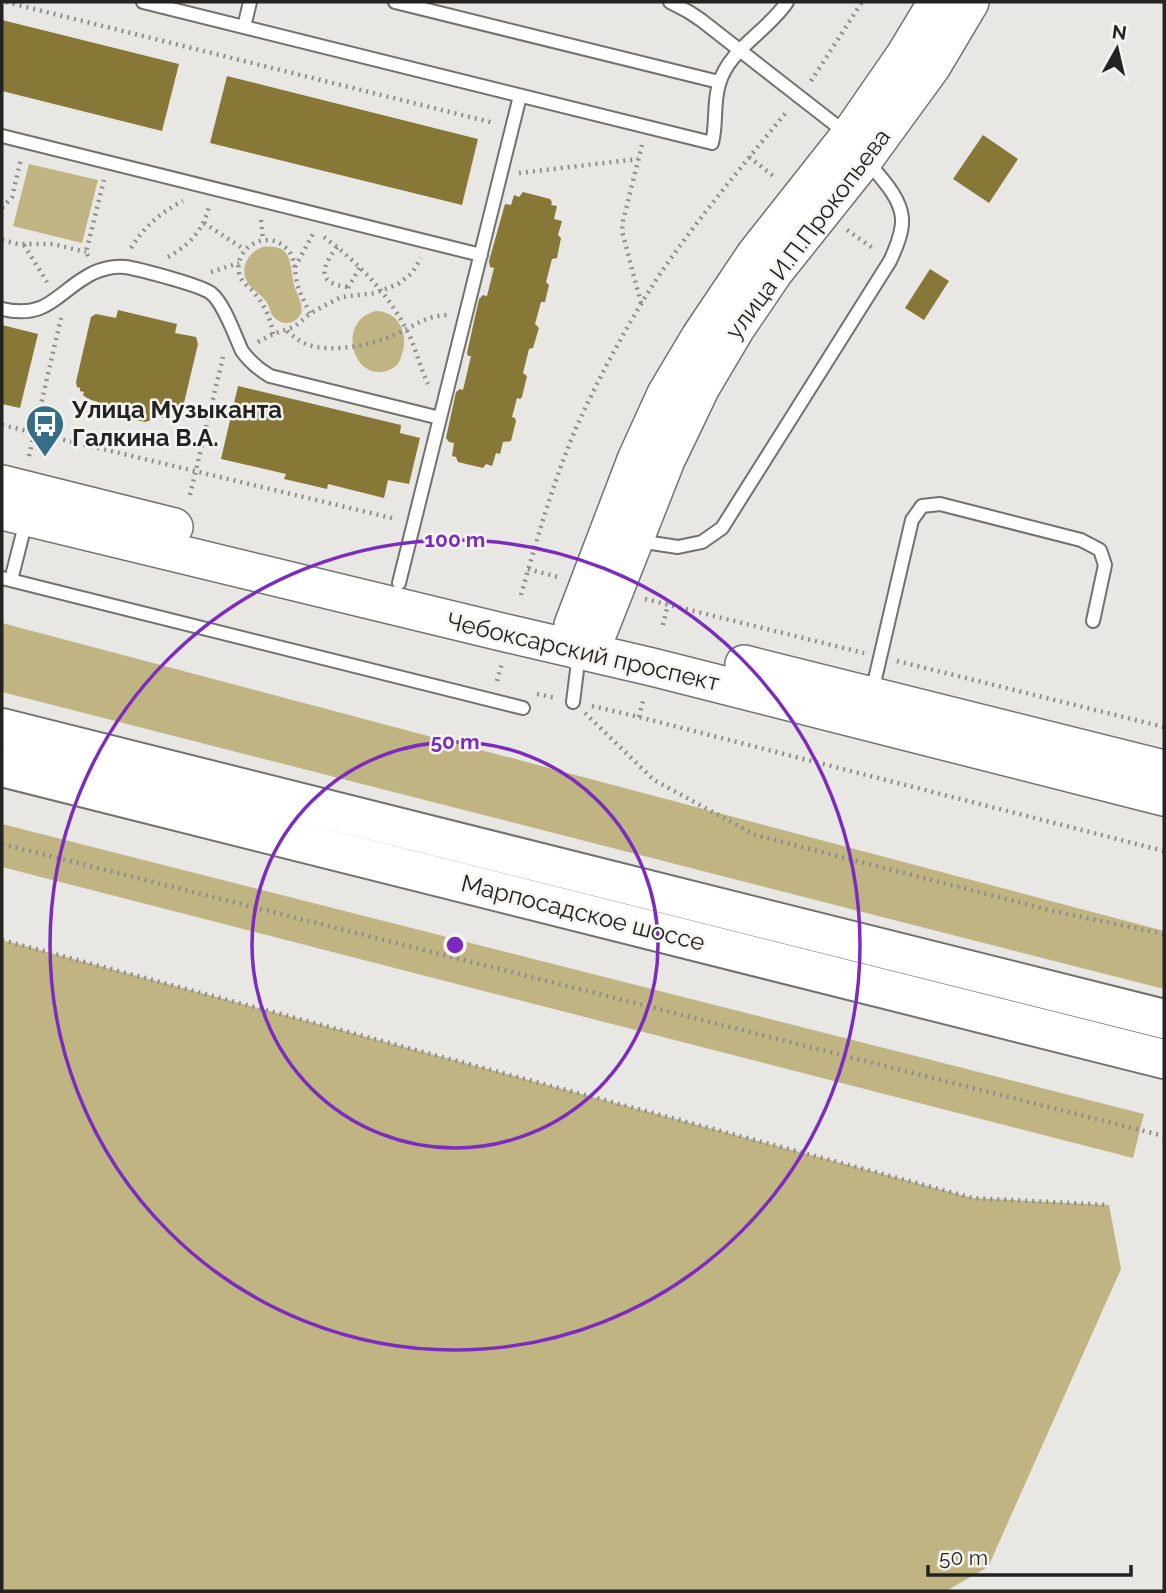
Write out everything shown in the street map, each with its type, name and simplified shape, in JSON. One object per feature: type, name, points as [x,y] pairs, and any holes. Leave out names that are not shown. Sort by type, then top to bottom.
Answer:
[{"type":"main road","name":"Марпосадское шоссе","points":[[2,728],[1164,1019]]},
{"type":"main road","name":"Марпосадское шоссе","points":[[2,766],[1164,1059]]},
{"type":"street","name":"улица И.П.Прокопьева","points":[[584,635],[634,541],[666,460],[701,387],[736,328],[857,147],[905,55],[937,2]]},
{"type":"street","name":"улица И.П.Прокопьева","points":[[584,635],[636,460],[666,394],[699,337],[755,255],[932,66],[970,2]]},
{"type":"street","name":"Чебоксарский проспект","points":[[2,484],[399,583],[584,635],[652,667],[1164,797]]},
{"type":"street","name":"Чебоксарский проспект","points":[[14,514],[871,696],[1164,769]]},
{"type":"lane","points":[[143,2],[712,143],[719,82],[741,50],[779,15],[787,2]]},
{"type":"lane","points":[[244,27],[250,2]]},
{"type":"lane","points":[[395,2],[719,82]]},
{"type":"lane","points":[[634,541],[678,547],[702,542],[722,528],[890,261],[898,242],[902,218],[895,197],[857,147],[741,50],[689,12],[670,2]]},
{"type":"lane","points":[[399,583],[520,96]]},
{"type":"lane","points":[[2,136],[481,255]]},
{"type":"lane","points":[[2,309],[22,312],[47,306],[97,271],[124,267],[205,288],[216,298],[242,351],[253,365],[270,376],[442,412]]},
{"type":"lane","points":[[871,696],[912,520],[922,506],[940,504],[1081,540],[1100,550],[1105,565],[1093,621]]},
{"type":"lane","points":[[14,514],[7,579],[523,708]]},
{"type":"lane","points":[[573,702],[584,635]]},
{"type":"path","points":[[6,2],[512,128]]},
{"type":"path","points":[[807,87],[862,2]]},
{"type":"path","points":[[521,595],[556,480],[608,362],[661,273],[790,107]]},
{"type":"path","points":[[642,304],[622,231],[646,127]]},
{"type":"path","points":[[2,208],[12,197],[25,142]]},
{"type":"path","points":[[749,157],[785,185]]},
{"type":"path","points":[[500,175],[638,159]]},
{"type":"path","points":[[97,271],[86,252],[108,162]]},
{"type":"path","points":[[141,271],[185,246],[204,223],[213,188]]},
{"type":"path","points":[[124,267],[136,240],[157,217],[188,198],[213,188]]},
{"type":"path","points":[[295,268],[323,216]]},
{"type":"path","points":[[204,223],[244,250]]},
{"type":"path","points":[[845,229],[890,261]]},
{"type":"path","points":[[315,230],[360,267],[381,291],[406,330],[422,372],[442,412]]},
{"type":"path","points":[[2,240],[23,244],[53,244],[86,252]]},
{"type":"path","points":[[273,334],[266,311],[239,274],[239,263],[244,250],[250,245],[263,240],[276,242],[286,248],[293,258],[300,293],[310,313]]},
{"type":"path","points":[[242,351],[299,324],[310,313],[335,299],[346,295],[369,294],[398,284],[419,264],[428,241]]},
{"type":"path","points":[[23,244],[63,294],[29,456]]},
{"type":"path","points":[[337,247],[327,263],[325,275],[330,283],[349,287]]},
{"type":"path","points":[[346,295],[360,267]]},
{"type":"path","points":[[286,330],[309,345],[328,349],[371,343],[431,317],[466,315]]},
{"type":"path","points":[[190,495],[230,326]]},
{"type":"path","points":[[2,425],[414,523]]},
{"type":"path","points":[[528,569],[569,579]]},
{"type":"path","points":[[634,596],[866,653]]},
{"type":"path","points":[[663,625],[668,604]]},
{"type":"path","points":[[894,660],[1164,727]]},
{"type":"path","points":[[573,702],[654,780],[755,835],[1053,911],[1164,934]]},
{"type":"path","points":[[602,709],[1164,851]]},
{"type":"path","points":[[2,844],[1164,1136]]},
{"type":"path","points":[[2,940],[972,1198],[1109,1205]]},
{"type":"shaded area","points":[[29,164],[98,180],[82,243],[13,226]]},
{"type":"shaded area","points":[[262,247],[280,248],[288,257],[302,310],[292,322],[284,323],[274,317],[266,301],[246,280],[244,269],[248,258]]},
{"type":"shaded area","points":[[376,311],[391,315],[400,325],[404,346],[398,364],[389,370],[376,372],[366,368],[358,360],[353,338],[356,326],[363,317]]},
{"type":"shaded area","points":[[2,623],[1164,931],[1164,989],[2,692]]},
{"type":"shaded area","points":[[2,824],[1144,1114],[1133,1158],[2,867]]},
{"type":"shaded area","points":[[2,940],[973,1198],[1109,1205],[1121,1269],[988,1567],[946,1591],[2,1591]]},
{"type":"building","points":[[2,20],[179,64],[162,131],[2,91]]},
{"type":"building","points":[[227,76],[478,139],[462,205],[210,143]]},
{"type":"building","points":[[983,135],[1018,159],[989,203],[953,179]]},
{"type":"building","points":[[523,192],[550,199],[551,205],[557,206],[554,219],[562,221],[558,235],[561,238],[557,258],[552,259],[546,282],[549,285],[545,302],[541,302],[535,324],[539,328],[533,348],[529,349],[523,373],[527,376],[522,397],[517,398],[512,417],[516,421],[511,441],[503,442],[500,454],[496,453],[492,466],[486,464],[483,468],[458,462],[456,457],[452,456],[454,443],[446,438],[456,392],[463,390],[471,356],[467,353],[479,299],[483,295],[487,296],[494,268],[490,267],[489,261],[505,204],[511,205],[514,195],[519,197]]},
{"type":"building","points":[[930,269],[949,281],[924,320],[905,308]]},
{"type":"building","points":[[118,310],[177,324],[175,333],[196,337],[198,344],[183,407],[174,414],[170,413],[168,419],[152,415],[151,420],[145,422],[101,412],[97,407],[98,402],[88,399],[77,387],[91,317],[96,314],[116,318]]},
{"type":"building","points":[[2,325],[38,334],[20,408],[2,404]]},
{"type":"building","points":[[238,386],[401,425],[400,433],[420,438],[409,484],[388,480],[384,498],[328,484],[327,489],[284,479],[286,474],[221,459]]},
{"type":"place","name":"Улица Музыканта Галкина В.А.","points":[[45,458]]}]
